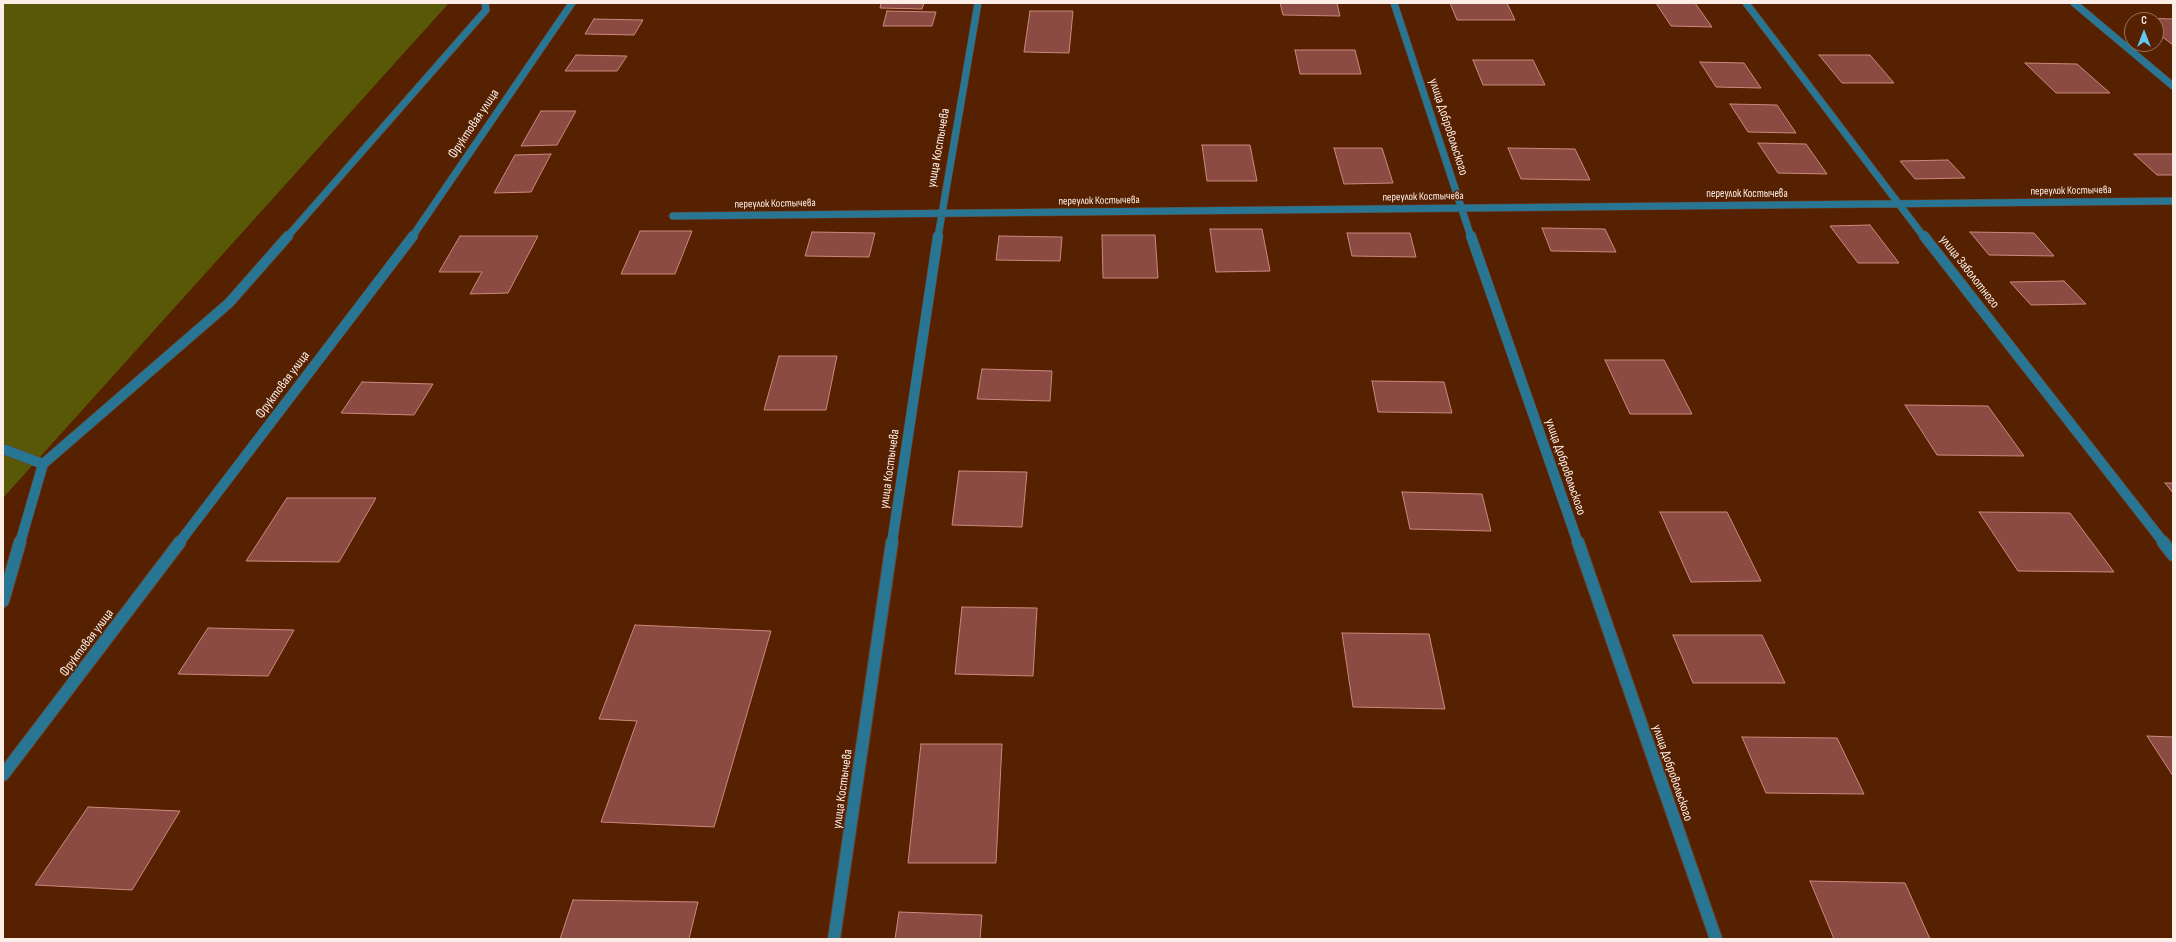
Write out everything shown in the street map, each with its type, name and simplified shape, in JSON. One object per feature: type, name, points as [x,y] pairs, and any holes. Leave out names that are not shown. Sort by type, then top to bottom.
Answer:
[{"type":"street","points":[[3,601],[43,464],[229,303],[486,10],[486,3]]},
{"type":"street","name":"Фруктовая улица","points":[[3,775],[418,229],[572,3]]},
{"type":"street","name":"улица Костычева","points":[[834,939],[941,214],[978,3]]},
{"type":"street","name":"улица Добровольского","points":[[1394,3],[1461,207],[1716,939]]},
{"type":"street","name":"улица Заболотного","points":[[1746,3],[1899,204],[2173,555]]},
{"type":"street","points":[[2074,3],[2173,86]]},
{"type":"street","name":"переулок Костычева","points":[[672,216],[2173,201]]},
{"type":"street","points":[[3,449],[43,464]]},
{"type":"shaded area","points":[[3,3],[449,3],[3,498]]},
{"type":"building","points":[[881,3],[924,3],[922,9],[880,8]]},
{"type":"building","points":[[1280,3],[1337,3],[1340,16],[1283,15]]},
{"type":"building","points":[[1450,3],[1507,3],[1515,20],[1457,20]]},
{"type":"building","points":[[1656,3],[1695,3],[1712,27],[1671,26]]},
{"type":"building","points":[[887,11],[936,12],[932,26],[883,26]]},
{"type":"building","points":[[1030,11],[1073,11],[1069,53],[1024,52]]},
{"type":"building","points":[[594,19],[643,20],[634,35],[585,34]]},
{"type":"building","points":[[2164,19],[2173,19],[2173,45],[2164,38]]},
{"type":"building","points":[[1295,50],[1355,50],[1361,74],[1300,74]]},
{"type":"building","points":[[576,55],[627,56],[617,71],[565,71]]},
{"type":"building","points":[[1819,55],[1870,55],[1894,83],[1842,83]]},
{"type":"building","points":[[1473,60],[1533,60],[1545,85],[1483,85]]},
{"type":"building","points":[[1700,62],[1744,63],[1761,88],[1716,87]]},
{"type":"building","points":[[2025,63],[2077,64],[2110,93],[2056,93]]},
{"type":"building","points":[[1730,104],[1777,105],[1796,133],[1748,132]]},
{"type":"building","points":[[541,111],[576,111],[557,145],[521,146]]},
{"type":"building","points":[[1758,143],[1806,144],[1827,174],[1778,173]]},
{"type":"building","points":[[1202,145],[1250,145],[1257,181],[1207,181]]},
{"type":"building","points":[[1334,148],[1382,148],[1393,183],[1344,184]]},
{"type":"building","points":[[1508,148],[1575,149],[1590,180],[1521,179]]},
{"type":"building","points":[[551,154],[531,192],[494,193],[515,155]]},
{"type":"building","points":[[2134,154],[2173,154],[2173,175],[2157,175]]},
{"type":"building","points":[[1948,160],[1965,178],[1915,179],[1900,161]]},
{"type":"building","points":[[1870,225],[1899,263],[1858,263],[1830,226]]},
{"type":"building","points":[[1542,228],[1605,229],[1616,252],[1551,251]]},
{"type":"building","points":[[1210,229],[1262,229],[1270,271],[1216,272]]},
{"type":"building","points":[[640,231],[692,231],[675,274],[621,274]]},
{"type":"building","points":[[812,232],[875,233],[869,257],[805,256]]},
{"type":"building","points":[[1970,232],[2034,233],[2054,256],[1989,255]]},
{"type":"building","points":[[1347,233],[1410,233],[1416,257],[1352,256]]},
{"type":"building","points":[[1102,235],[1155,235],[1158,278],[1103,278]]},
{"type":"building","points":[[460,236],[538,236],[508,293],[470,294],[482,272],[439,272]]},
{"type":"building","points":[[999,236],[1062,237],[1060,261],[996,260]]},
{"type":"building","points":[[2064,281],[2086,304],[2031,305],[2010,282]]},
{"type":"building","points":[[779,356],[837,356],[826,410],[764,410]]},
{"type":"building","points":[[1605,360],[1664,360],[1692,414],[1630,414]]},
{"type":"building","points":[[982,369],[1052,371],[1050,401],[977,399]]},
{"type":"building","points":[[1372,381],[1444,382],[1452,413],[1378,412]]},
{"type":"building","points":[[362,382],[433,384],[414,415],[341,413]]},
{"type":"building","points":[[1905,405],[1988,406],[2024,456],[1937,455]]},
{"type":"building","points":[[959,471],[1027,472],[1022,527],[952,525]]},
{"type":"building","points":[[2165,483],[2173,483],[2173,493]]},
{"type":"building","points":[[1402,492],[1482,494],[1491,531],[1410,529]]},
{"type":"building","points":[[287,498],[376,498],[339,562],[246,561]]},
{"type":"building","points":[[1660,512],[1727,512],[1761,581],[1691,582]]},
{"type":"building","points":[[1979,512],[2070,513],[2114,572],[2018,571]]},
{"type":"building","points":[[962,607],[1037,608],[1033,676],[955,674]]},
{"type":"building","points":[[635,625],[771,631],[714,827],[601,822],[637,721],[599,719]]},
{"type":"building","points":[[208,628],[294,630],[268,676],[178,674]]},
{"type":"building","points":[[1342,633],[1429,634],[1445,709],[1353,707]]},
{"type":"building","points":[[1673,635],[1762,635],[1785,683],[1693,683]]},
{"type":"building","points":[[2147,736],[2173,737],[2173,776]]},
{"type":"building","points":[[1742,737],[1837,738],[1864,794],[1766,793]]},
{"type":"building","points":[[921,744],[1002,744],[996,863],[908,863]]},
{"type":"building","points":[[88,807],[180,811],[132,890],[35,885]]},
{"type":"building","points":[[1810,881],[1905,883],[1930,939],[1834,939]]},
{"type":"building","points":[[573,900],[698,902],[689,939],[560,939]]},
{"type":"building","points":[[899,912],[982,915],[980,939],[895,939]]}]
